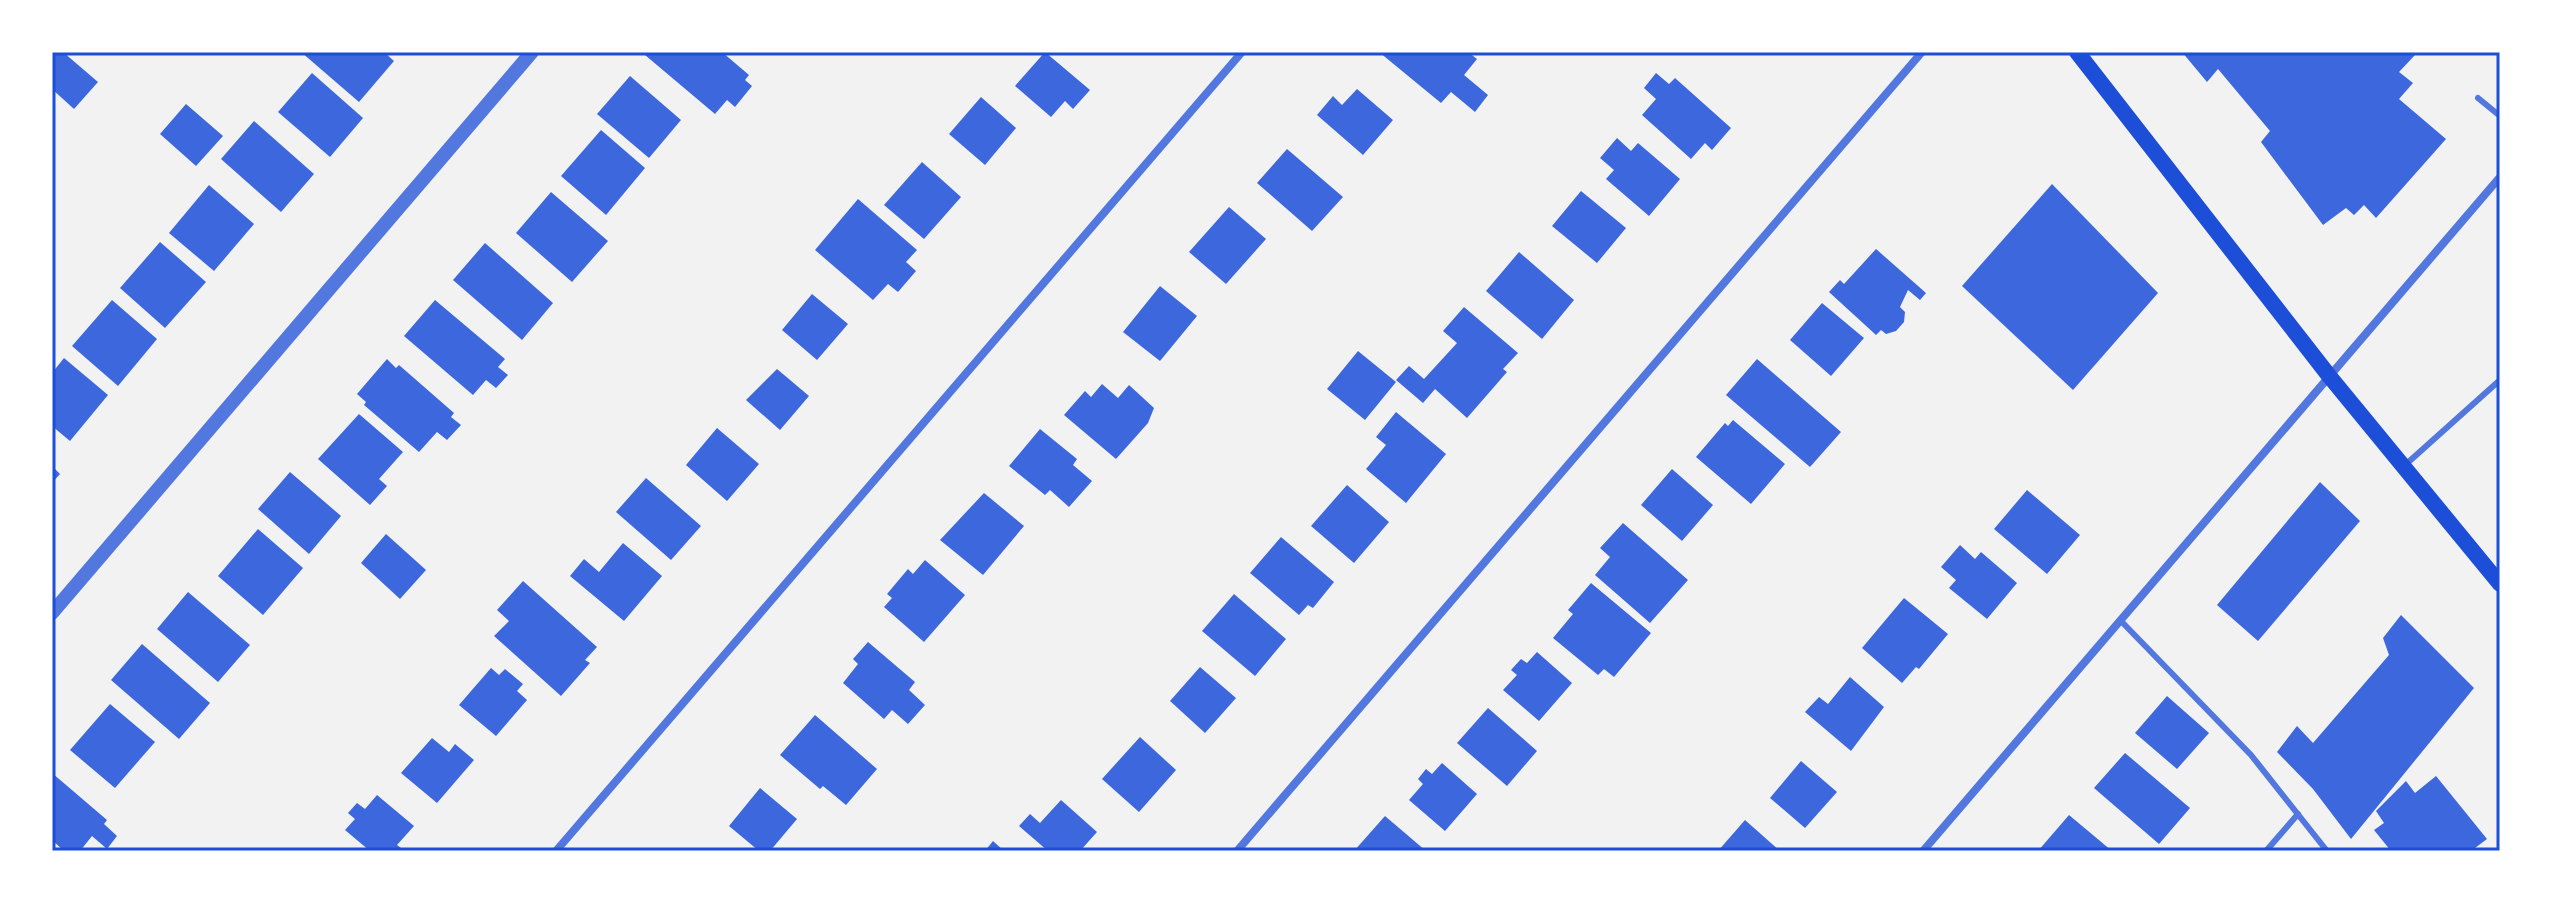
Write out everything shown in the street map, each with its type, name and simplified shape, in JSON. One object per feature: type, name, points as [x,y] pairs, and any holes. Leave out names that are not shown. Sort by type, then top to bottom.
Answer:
[{"type":"main road","points":[[2077,52],[2330,377],[2500,584]]},
{"type":"street","points":[[52,613],[532,52]]},
{"type":"street","points":[[556,851],[1242,52]]},
{"type":"street","points":[[1237,851],[1922,52]]},
{"type":"street","points":[[1923,851],[2500,177]]},
{"type":"lane","points":[[2478,98],[2500,116]]},
{"type":"lane","points":[[2404,466],[2500,380]]},
{"type":"lane","points":[[2121,621],[2251,755],[2327,851]]},
{"type":"lane","points":[[2266,851],[2298,814]]},
{"type":"building","points":[[52,52],[63,52],[98,82],[74,109],[52,89]]},
{"type":"building","points":[[301,52],[384,52],[394,61],[359,102]]},
{"type":"building","points":[[648,52],[722,52],[749,75],[745,80],[752,86],[735,107],[727,100],[715,114],[645,55]]},
{"type":"building","points":[[1045,52],[1090,90],[1073,109],[1065,101],[1051,117],[1015,86]]},
{"type":"building","points":[[1379,52],[1468,52],[1477,59],[1464,75],[1488,95],[1475,112],[1451,92],[1441,103]]},
{"type":"building","points":[[2182,52],[2412,52],[2415,55],[2399,72],[2413,83],[2399,99],[2446,139],[2376,218],[2364,205],[2354,215],[2346,208],[2323,225],[2261,142],[2270,131],[2218,69],[2207,82]]},
{"type":"building","points":[[312,73],[363,118],[330,157],[278,112]]},
{"type":"building","points":[[1656,73],[1669,84],[1675,78],[1731,128],[1712,150],[1705,143],[1691,159],[1642,115],[1656,99],[1644,88]]},
{"type":"building","points":[[630,76],[681,120],[649,158],[597,114]]},
{"type":"building","points":[[1357,89],[1393,120],[1363,155],[1317,115],[1333,96],[1342,105]]},
{"type":"building","points":[[981,97],[1016,128],[985,165],[949,134]]},
{"type":"building","points":[[186,104],[223,136],[196,166],[160,134]]},
{"type":"building","points":[[254,121],[314,174],[281,212],[221,159]]},
{"type":"building","points":[[601,130],[645,168],[606,215],[561,176]]},
{"type":"building","points":[[1617,138],[1631,151],[1638,143],[1680,179],[1649,216],[1606,179],[1614,170],[1600,158]]},
{"type":"building","points":[[1287,149],[1343,197],[1312,231],[1257,183]]},
{"type":"building","points":[[922,162],[961,197],[924,239],[884,205]]},
{"type":"building","points":[[2052,184],[2158,293],[2073,390],[1962,286]]},
{"type":"building","points":[[209,185],[254,224],[214,271],[169,233]]},
{"type":"building","points":[[1581,191],[1626,228],[1597,263],[1552,226]]},
{"type":"building","points":[[551,192],[608,241],[572,282],[516,233]]},
{"type":"building","points":[[858,199],[917,250],[906,262],[916,271],[898,292],[888,284],[873,300],[815,250]]},
{"type":"building","points":[[1229,207],[1266,239],[1226,284],[1189,252]]},
{"type":"building","points":[[160,242],[206,282],[165,328],[120,288]]},
{"type":"building","points":[[485,243],[553,303],[522,340],[453,280]]},
{"type":"building","points":[[1876,249],[1926,293],[1920,300],[1908,290],[1900,307],[1905,312],[1904,322],[1896,331],[1886,334],[1881,330],[1876,335],[1829,292],[1840,280],[1844,284]]},
{"type":"building","points":[[1519,252],[1574,300],[1542,339],[1486,291]]},
{"type":"building","points":[[1160,286],[1197,316],[1160,361],[1123,332]]},
{"type":"building","points":[[812,294],[848,324],[817,360],[782,330]]},
{"type":"building","points":[[112,300],[157,339],[118,386],[72,346]]},
{"type":"building","points":[[435,300],[505,359],[498,367],[508,375],[496,388],[486,380],[473,395],[404,336]]},
{"type":"building","points":[[1822,303],[1864,338],[1831,376],[1790,340]]},
{"type":"building","points":[[1464,307],[1518,353],[1503,369],[1507,372],[1467,418],[1435,389],[1423,403],[1396,380],[1409,366],[1424,379],[1457,343],[1443,331]]},
{"type":"building","points":[[1358,351],[1396,382],[1365,420],[1327,389]]},
{"type":"building","points":[[64,358],[108,395],[70,441],[52,426],[52,373]]},
{"type":"building","points":[[387,359],[396,368],[399,365],[454,413],[451,417],[461,425],[447,440],[437,432],[419,452],[364,405],[366,402],[357,394]]},
{"type":"building","points":[[1757,359],[1841,432],[1810,467],[1726,395]]},
{"type":"building","points":[[777,369],[809,396],[780,430],[746,400]]},
{"type":"building","points":[[1102,384],[1118,398],[1129,385],[1154,408],[1148,423],[1116,459],[1064,415],[1085,391],[1091,397]]},
{"type":"building","points":[[1396,412],[1446,454],[1406,503],[1366,469],[1386,445],[1376,437]]},
{"type":"building","points":[[359,414],[403,452],[379,479],[387,486],[370,505],[318,459]]},
{"type":"building","points":[[1733,420],[1785,464],[1751,504],[1696,457],[1725,423],[1728,426]]},
{"type":"building","points":[[717,428],[759,464],[727,501],[686,465]]},
{"type":"building","points":[[1040,429],[1077,459],[1073,465],[1092,481],[1069,507],[1050,490],[1045,495],[1009,466]]},
{"type":"building","points":[[52,466],[60,474],[52,483]]},
{"type":"building","points":[[1672,469],[1713,505],[1682,541],[1641,505]]},
{"type":"building","points":[[290,472],[341,516],[309,554],[258,509]]},
{"type":"building","points":[[646,478],[701,526],[671,560],[616,512]]},
{"type":"building","points":[[2320,482],[2360,521],[2258,641],[2217,605]]},
{"type":"building","points":[[1347,485],[1389,522],[1354,563],[1311,526]]},
{"type":"building","points":[[2027,490],[2080,535],[2047,574],[1994,529]]},
{"type":"building","points":[[984,493],[1024,526],[983,575],[940,540]]},
{"type":"building","points":[[1623,523],[1688,580],[1650,623],[1595,575],[1610,557],[1600,548]]},
{"type":"building","points":[[258,529],[303,568],[263,615],[218,576]]},
{"type":"building","points":[[386,534],[426,570],[400,599],[361,563]]},
{"type":"building","points":[[1281,537],[1334,582],[1313,608],[1308,605],[1299,615],[1250,573]]},
{"type":"building","points":[[623,543],[662,576],[624,621],[570,576],[584,559],[599,572]]},
{"type":"building","points":[[1960,545],[1975,559],[1981,552],[2017,583],[1987,619],[1949,588],[1956,580],[1941,567]]},
{"type":"building","points":[[925,560],[965,595],[924,642],[884,607],[892,598],[887,594],[908,569],[913,574]]},
{"type":"building","points":[[523,581],[597,647],[585,660],[590,663],[561,696],[494,636],[509,621],[497,610]]},
{"type":"building","points":[[1591,583],[1651,633],[1614,677],[1604,669],[1598,675],[1553,638],[1573,614],[1568,610]]},
{"type":"building","points":[[188,592],[250,645],[218,682],[157,629]]},
{"type":"building","points":[[1234,594],[1286,639],[1255,676],[1202,631]]},
{"type":"building","points":[[1904,598],[1948,634],[1919,669],[1916,667],[1902,683],[1862,648]]},
{"type":"building","points":[[2401,615],[2474,688],[2351,839],[2313,789],[2277,752],[2297,726],[2313,743],[2389,655],[2383,638]]},
{"type":"building","points":[[868,642],[915,682],[909,690],[925,705],[908,724],[892,710],[884,719],[843,683],[858,664],[853,659]]},
{"type":"building","points":[[142,644],[210,703],[179,739],[111,680]]},
{"type":"building","points":[[1537,652],[1572,683],[1539,721],[1503,690],[1517,675],[1511,670],[1521,659],[1527,663]]},
{"type":"building","points":[[1200,667],[1236,698],[1205,733],[1170,701]]},
{"type":"building","points":[[491,668],[499,675],[505,669],[523,684],[517,691],[527,700],[496,736],[459,705]]},
{"type":"building","points":[[1850,677],[1884,707],[1851,751],[1805,712],[1819,697],[1828,704]]},
{"type":"building","points":[[2167,696],[2209,733],[2177,769],[2135,733]]},
{"type":"building","points":[[110,704],[155,742],[115,788],[70,750]]},
{"type":"building","points":[[1488,708],[1537,751],[1507,786],[1457,743]]},
{"type":"building","points":[[815,715],[877,769],[846,805],[823,786],[820,789],[780,755]]},
{"type":"building","points":[[1140,737],[1176,770],[1139,812],[1102,779]]},
{"type":"building","points":[[432,738],[449,752],[455,744],[474,760],[437,803],[401,773]]},
{"type":"building","points":[[2125,753],[2190,808],[2159,844],[2094,788]]},
{"type":"building","points":[[1801,761],[1837,792],[1805,828],[1770,798]]},
{"type":"building","points":[[1442,763],[1477,794],[1445,831],[1409,800],[1423,784],[1418,779],[1426,769],[1432,774]]},
{"type":"building","points":[[52,773],[107,820],[104,824],[117,836],[107,849],[92,836],[80,851],[64,851],[52,840]]},
{"type":"building","points":[[2436,776],[2487,839],[2471,851],[2391,851],[2374,830],[2384,823],[2376,811],[2406,781],[2415,793]]},
{"type":"building","points":[[760,788],[797,819],[770,851],[759,851],[729,826]]},
{"type":"building","points":[[377,795],[414,826],[397,845],[405,851],[370,851],[345,830],[355,819],[348,813],[357,803],[365,809]]},
{"type":"building","points":[[1061,800],[1097,832],[1080,851],[1048,851],[1019,826],[1030,814],[1040,823]]},
{"type":"building","points":[[2069,815],[2112,851],[2038,851]]},
{"type":"building","points":[[1385,816],[1426,851],[1354,851]]},
{"type":"building","points":[[1745,820],[1780,851],[1718,851]]},
{"type":"building","points":[[993,841],[1004,851],[985,851]]}]
